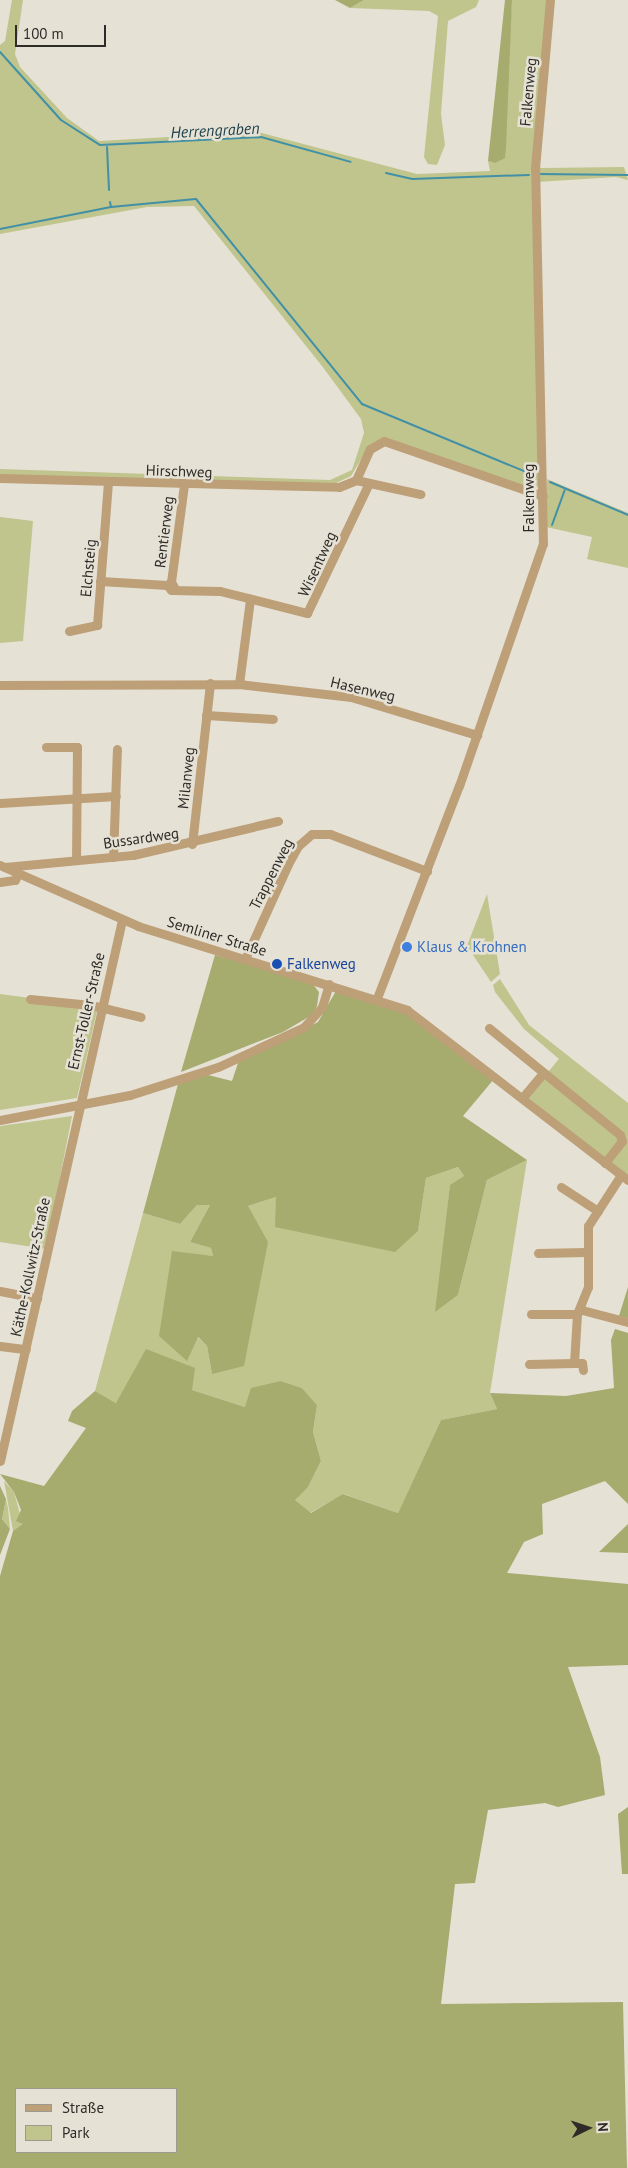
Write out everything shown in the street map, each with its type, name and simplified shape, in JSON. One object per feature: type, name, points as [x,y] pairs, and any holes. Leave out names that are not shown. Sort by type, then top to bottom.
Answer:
[{"type":"street","name":"Falkenweg","points":[[377,998],[427,871],[477,735],[543,544],[534,168],[550,0]]},
{"type":"street","points":[[420,494],[356,480],[370,449],[376,443],[391,441],[543,496]]},
{"type":"street","name":"Hirschweg","points":[[0,478],[302,488],[339,486],[356,480]]},
{"type":"street","name":"Elchsteig","points":[[69,631],[97,625],[108,483]]},
{"type":"street","name":"Wisentweg","points":[[100,581],[171,585],[250,599],[307,613],[369,484]]},
{"type":"street","name":"Rentierweg","points":[[171,585],[184,485]]},
{"type":"street","points":[[239,684],[250,599]]},
{"type":"street","name":"Milanweg","points":[[192,844],[210,683]]},
{"type":"street","name":"Hasenweg","points":[[0,685],[239,684],[351,697],[477,735]]},
{"type":"street","points":[[206,715],[273,719]]},
{"type":"street","points":[[46,747],[78,747],[76,860]]},
{"type":"street","points":[[113,857],[117,749]]},
{"type":"street","points":[[0,803],[116,796]]},
{"type":"street","name":"Bussardweg","points":[[2,866],[113,857],[192,844],[278,821]]},
{"type":"street","name":"Trappenweg","points":[[244,959],[298,846],[312,834],[330,834],[427,871]]},
{"type":"street","name":"Semliner Straße","points":[[2,866],[122,920],[244,959],[377,998],[420,1018],[525,1095],[625,1178]]},
{"type":"street","points":[[0,882],[15,880],[18,874]]},
{"type":"street","name":"Ernst-Toller-Straße","points":[[78,1108],[122,920]]},
{"type":"street","points":[[0,1120],[78,1108],[218,1068],[304,1027],[322,1007],[329,984]]},
{"type":"street","points":[[30,999],[101,1006],[141,1016]]},
{"type":"street","points":[[489,1028],[620,1135],[622,1141],[606,1163]]},
{"type":"street","points":[[525,1095],[543,1073]]},
{"type":"street","name":"Käthe-Kollwitz-Straße","points":[[0,1461],[78,1108]]},
{"type":"street","points":[[574,1363],[580,1312],[588,1286],[586,1252],[588,1226],[625,1178]]},
{"type":"street","points":[[561,1187],[598,1211]]},
{"type":"street","points":[[538,1253],[586,1252]]},
{"type":"street","points":[[0,1291],[37,1298]]},
{"type":"street","points":[[532,1314],[580,1312],[628,1322]]},
{"type":"street","points":[[0,1346],[26,1350]]},
{"type":"street","points":[[529,1364],[582,1363],[583,1370]]},
{"type":"green space","points":[[12,0],[23,0],[15,54],[20,67],[67,118],[99,141],[258,132],[417,174],[490,171],[488,161],[495,163],[503,140],[512,0],[547,0],[533,159],[539,486],[532,489],[382,438],[369,446],[351,476],[332,485],[0,475],[0,469],[330,480],[352,470],[364,433],[361,419],[322,366],[194,206],[147,207],[0,234],[0,45],[5,41]]},
{"type":"green space","points":[[335,0],[364,0],[350,8]]},
{"type":"green space","points":[[364,0],[479,0],[476,7],[448,21],[441,114],[445,145],[437,165],[428,164],[424,157],[438,16],[429,11],[350,8]]},
{"type":"green space","points":[[505,0],[512,0],[506,147],[505,158],[495,163],[488,161]]},
{"type":"green space","points":[[537,164],[541,168],[624,167],[628,180],[616,177],[537,182]]},
{"type":"green space","points":[[547,479],[628,513],[628,568],[587,559],[592,537],[546,527]]},
{"type":"green space","points":[[0,517],[33,521],[23,641],[0,643]]},
{"type":"green space","points":[[487,894],[500,974],[491,982],[467,946]]},
{"type":"green space","points":[[215,955],[311,982],[319,992],[317,1006],[312,1015],[283,1032],[181,1072]]},
{"type":"green space","points":[[500,979],[529,1025],[628,1103],[628,1177],[527,1097],[559,1059],[524,1029],[495,992],[493,985]]},
{"type":"green space","points":[[336,991],[406,1013],[494,1079],[463,1116],[527,1160],[487,1180],[458,1295],[435,1312],[450,1185],[464,1176],[458,1167],[426,1178],[418,1231],[395,1252],[275,1227],[276,1197],[248,1206],[268,1242],[244,1366],[212,1374],[207,1346],[198,1337],[187,1361],[159,1336],[172,1251],[213,1256],[211,1248],[190,1242],[210,1205],[197,1205],[180,1224],[143,1213],[178,1084],[208,1075],[232,1081],[238,1063],[318,1022]]},
{"type":"green space","points":[[0,994],[98,1007],[77,1098],[0,1110]]},
{"type":"green space","points":[[72,1116],[46,1249],[0,1242],[0,1126]]},
{"type":"green space","points":[[527,1160],[490,1393],[497,1409],[441,1420],[398,1513],[344,1494],[310,1513],[294,1499],[308,1487],[321,1461],[313,1432],[317,1405],[302,1388],[281,1381],[245,1407],[192,1390],[116,1403],[95,1391],[143,1213],[180,1224],[197,1205],[210,1205],[190,1242],[211,1248],[213,1256],[196,1255],[197,1337],[207,1346],[212,1374],[248,1206],[276,1197],[418,1231],[426,1178],[458,1167],[464,1176],[450,1186],[436,1311],[458,1295],[487,1180]]},
{"type":"green space","points":[[628,1287],[628,1318],[619,1316]]},
{"type":"green space","points":[[615,1329],[628,1333],[628,1504],[605,1481],[542,1504],[543,1534],[524,1542],[507,1573],[628,1584],[628,1665],[568,1667],[600,1757],[605,1795],[558,1807],[545,1803],[488,1810],[475,1883],[455,1884],[441,2004],[623,2002],[627,2168],[0,2168],[0,1576],[13,1531],[23,1524],[16,1521],[21,1510],[14,1492],[0,1474],[44,1486],[86,1428],[68,1421],[72,1411],[95,1391],[116,1403],[146,1349],[195,1368],[192,1390],[245,1407],[251,1388],[281,1381],[302,1388],[317,1405],[313,1432],[321,1461],[308,1487],[295,1500],[311,1513],[343,1494],[398,1513],[441,1420],[497,1409],[490,1393],[566,1396],[614,1388],[611,1340]]},
{"type":"green space","points":[[4,1481],[14,1492],[23,1525],[13,1531]]},
{"type":"green space","points":[[0,1486],[6,1499],[2,1519],[10,1529],[0,1555]]},
{"type":"green space","points":[[6,1499],[8,1508],[10,1529],[2,1519]]},
{"type":"green space","points":[[628,1524],[628,1553],[599,1552]]},
{"type":"green space","points":[[628,1807],[628,1874],[622,1874],[618,1814]]},
{"type":"waterway","name":"Herrengraben","points":[[0,52],[61,120],[100,145],[261,137],[351,162]]},
{"type":"waterway","name":"Herrengraben","points":[[107,147],[109,190]]},
{"type":"waterway","name":"Herrengraben","points":[[386,173],[412,179],[529,175]]},
{"type":"waterway","name":"Herrengraben","points":[[539,174],[628,175]]},
{"type":"waterway","points":[[0,229],[111,207],[196,199],[362,404],[536,476]]},
{"type":"waterway","name":"Herrengraben","points":[[110,202],[111,207]]},
{"type":"waterway","points":[[550,482],[628,515]]},
{"type":"waterway","points":[[552,525],[565,490]]},
{"type":"place","name":"Klaus & Krohnen","points":[[407,947]]},
{"type":"place","name":"Falkenweg","points":[[277,964]]}]
